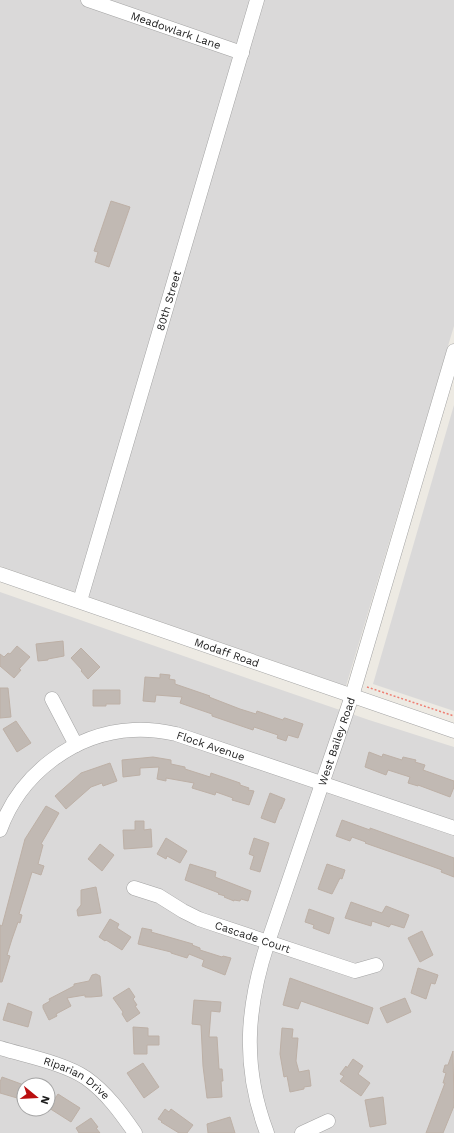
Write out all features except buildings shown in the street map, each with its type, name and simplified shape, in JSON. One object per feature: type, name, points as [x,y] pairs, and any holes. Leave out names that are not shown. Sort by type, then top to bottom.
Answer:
[{"type":"street","name":"Meadowlark Lane","points":[[88,0],[242,53]]},
{"type":"street","name":"80th Street","points":[[80,601],[257,0]]},
{"type":"street","name":"West Bailey Road","points":[[267,1133],[254,1090],[249,1043],[253,999],[259,970],[354,690],[454,351]]},
{"type":"street","name":"Modaff Road","points":[[0,574],[354,690],[454,731]]},
{"type":"street","points":[[52,699],[76,745]]},
{"type":"street","name":"Flock Avenue","points":[[0,830],[14,800],[28,782],[55,758],[76,745],[105,735],[132,730],[154,730],[194,739],[454,828]]},
{"type":"street","name":"Cascade Court","points":[[134,888],[159,896],[191,915],[355,971],[376,965]]},
{"type":"street","name":"Riparian Drive","points":[[0,1048],[62,1067],[86,1078],[103,1092],[135,1133]]},
{"type":"street","points":[[302,1133],[328,1121]]},
{"type":"path","points":[[354,690],[454,716]]},
{"type":"shaded area","points":[[0,0],[454,0],[454,326],[346,686],[0,566]]},
{"type":"shaded area","points":[[454,405],[454,711],[373,684]]},
{"type":"shaded area","points":[[0,592],[369,720],[454,747],[454,1133],[0,1133]]}]
